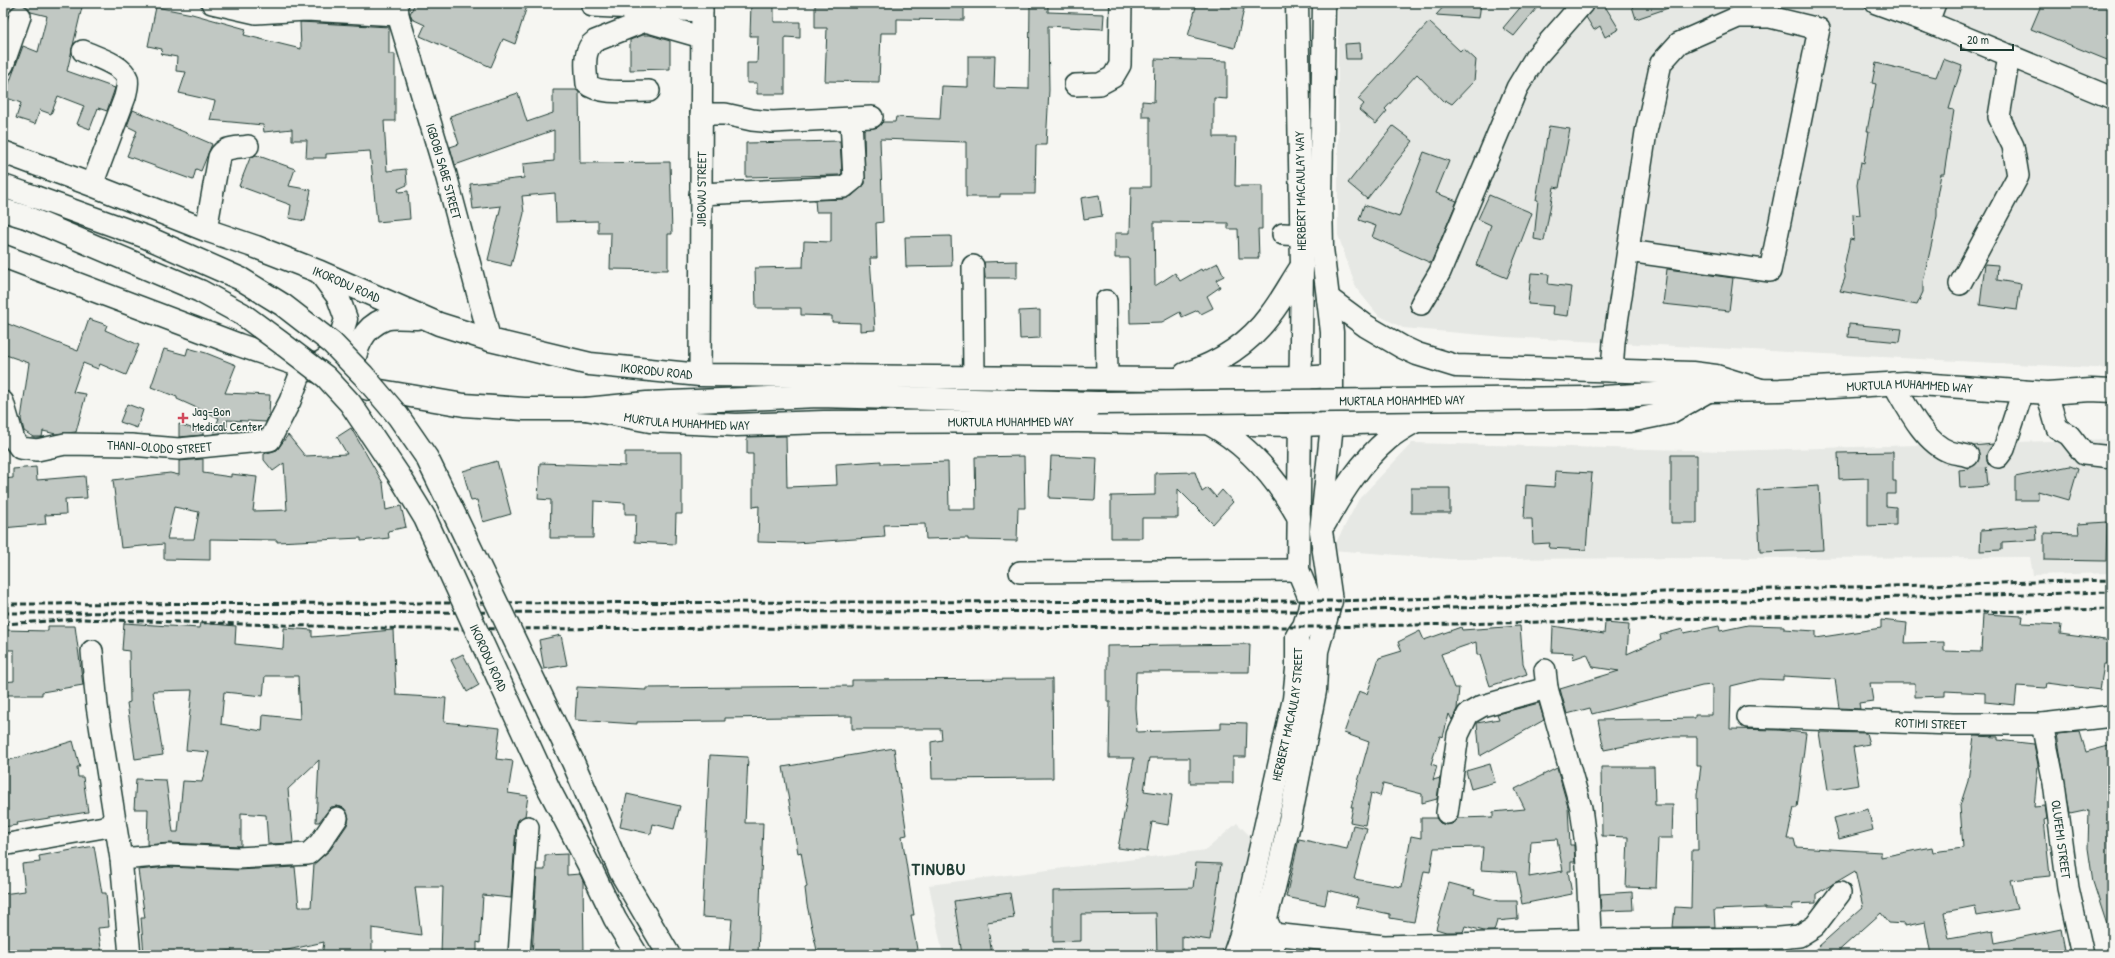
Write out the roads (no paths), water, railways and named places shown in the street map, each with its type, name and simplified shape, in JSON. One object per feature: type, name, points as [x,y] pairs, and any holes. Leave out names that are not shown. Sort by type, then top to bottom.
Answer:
[{"type":"main road","name":"HERBERT MACAULAY WAY","points":[[1297,3],[1292,235],[1302,266],[1300,378]]},
{"type":"main road","name":"HERBERT MACAULAY WAY","points":[[1324,3],[1321,208],[1322,248],[1332,332],[1332,376]]},
{"type":"main road","name":"IKORODU ROAD","points":[[3,152],[320,272],[422,318],[490,340],[590,364],[700,375]]},
{"type":"main road","points":[[3,186],[146,237],[241,279],[283,305],[332,343],[363,375],[398,416],[427,458],[573,762],[621,873],[669,955]]},
{"type":"main road","name":"IKORODU ROAD","points":[[3,210],[26,217],[161,273],[242,314],[326,377],[350,403],[400,477],[425,518],[549,789],[615,919],[637,955]]},
{"type":"main road","points":[[3,256],[232,342],[369,389],[464,405],[524,410],[586,410]]},
{"type":"main road","points":[[1170,379],[1204,368],[1237,349],[1253,335],[1270,315],[1302,266]]},
{"type":"main road","points":[[300,366],[319,364],[336,352],[346,319],[338,296],[320,272]]},
{"type":"main road","points":[[1328,298],[1366,326],[1402,347],[1417,354],[1456,366],[1692,373],[1716,376],[1761,390]]},
{"type":"main road","points":[[369,389],[355,377],[352,370],[357,346],[364,333],[385,319],[422,318]]},
{"type":"main road","points":[[700,375],[1170,379],[1300,378],[1332,376]]},
{"type":"main road","name":"HERBERT MACAULAY STREET","points":[[1256,955],[1270,926],[1314,698],[1317,651],[1330,611],[1331,601],[1321,531],[1332,424],[1332,376]]},
{"type":"main road","name":"HERBERT MACAULAY STREET","points":[[1234,955],[1241,935],[1286,736],[1296,676],[1297,636],[1304,626],[1309,610],[1310,600],[1298,570],[1300,378]]},
{"type":"main road","name":"MURTULA MUHAMMED WAY","points":[[586,410],[650,421],[736,425],[824,422],[1208,423],[1299,425],[1416,421],[1630,421],[1669,414],[1708,391],[1761,390],[1893,383],[2047,393],[2091,390],[2112,391]]},
{"type":"main road","name":"MURTALA MOHAMMED WAY","points":[[1097,402],[1585,398],[1708,391]]},
{"type":"main road","points":[[819,396],[824,422]]},
{"type":"main road","name":"MURTULA MUHAMMED WAY","points":[[586,410],[647,403],[819,396],[1097,402]]},
{"type":"main road","points":[[1321,531],[1337,502],[1369,458],[1389,438],[1416,421]]},
{"type":"main road","points":[[1208,423],[1224,432],[1261,466],[1283,490],[1298,518]]},
{"type":"street","points":[[212,3],[256,13],[306,10],[397,9]]},
{"type":"street","points":[[1075,85],[1100,84],[1113,77],[1120,65],[1122,3]]},
{"type":"street","points":[[1421,304],[1440,272],[1517,88],[1535,58],[1583,3]]},
{"type":"street","points":[[1876,3],[1932,13],[2009,55],[2112,98]]},
{"type":"street","points":[[592,6],[702,7]]},
{"type":"street","name":"JIBOWU STREET","points":[[700,375],[700,114],[702,7]]},
{"type":"street","name":"IGBOBI SABE STREET","points":[[397,9],[446,175],[490,340]]},
{"type":"street","points":[[3,65],[20,16]]},
{"type":"street","points":[[1612,371],[1614,342],[1646,132],[1661,63],[1679,44],[1738,17],[1770,17],[1819,30],[1770,271],[1628,251]]},
{"type":"street","points":[[649,91],[600,91],[591,88],[587,84],[586,55],[589,45],[595,40],[645,21],[701,37]]},
{"type":"street","points":[[83,51],[116,67],[126,77],[128,84],[125,97],[92,185]]},
{"type":"street","points":[[1960,284],[2018,176],[2013,146],[1999,117],[2009,55]]},
{"type":"street","points":[[700,114],[725,114],[752,120],[772,122],[872,117]]},
{"type":"street","points":[[700,194],[844,187],[854,179],[851,119]]},
{"type":"street","points":[[206,230],[222,151],[226,149],[248,146]]},
{"type":"street","points":[[973,266],[974,377]]},
{"type":"street","points":[[1106,301],[1107,378]]},
{"type":"street","name":"THANI-OLODO STREET","points":[[3,402],[14,440],[20,448],[37,450],[65,444],[131,445],[179,449],[229,445],[270,440],[290,401],[300,366]]},
{"type":"street","points":[[1893,383],[1914,419],[1927,436],[1949,452],[1968,456]]},
{"type":"street","points":[[1998,457],[2004,449],[2023,391]]},
{"type":"street","points":[[2047,393],[2056,428],[2069,435],[2084,454],[2112,457]]},
{"type":"street","points":[[1020,572],[1298,570]]},
{"type":"street","points":[[92,651],[97,706],[115,825],[122,859],[130,955]]},
{"type":"street","points":[[1447,813],[1458,735],[1468,714],[1482,706],[1546,679],[1581,808],[1586,846],[1591,948]]},
{"type":"street","name":"ROTIMI STREET","points":[[1748,716],[1953,724],[2042,724],[2112,716]]},
{"type":"street","name":"OLUFEMI STREET","points":[[2042,724],[2054,783],[2068,888],[2083,955]]},
{"type":"street","points":[[122,859],[168,855],[238,858],[308,854],[320,843],[337,818]]},
{"type":"street","points":[[3,845],[115,825]]},
{"type":"street","points":[[519,955],[528,827]]},
{"type":"street","points":[[1274,955],[1270,926],[1384,946],[1591,948],[1799,936],[1815,926],[1840,893]]},
{"type":"tunnel","points":[[1968,456],[1998,457]]},
{"type":"railway","points":[[3,604],[1331,601],[2112,580]]},
{"type":"railway","points":[[3,613],[1329,611],[2112,592]]},
{"type":"railway","points":[[3,624],[80,619],[411,629],[1325,627],[2112,609]]},
{"type":"place","name":"Jag-Bon Medical Center","points":[[183,418]]},
{"type":"district","name":"TINUBU","points":[[939,868]]}]
